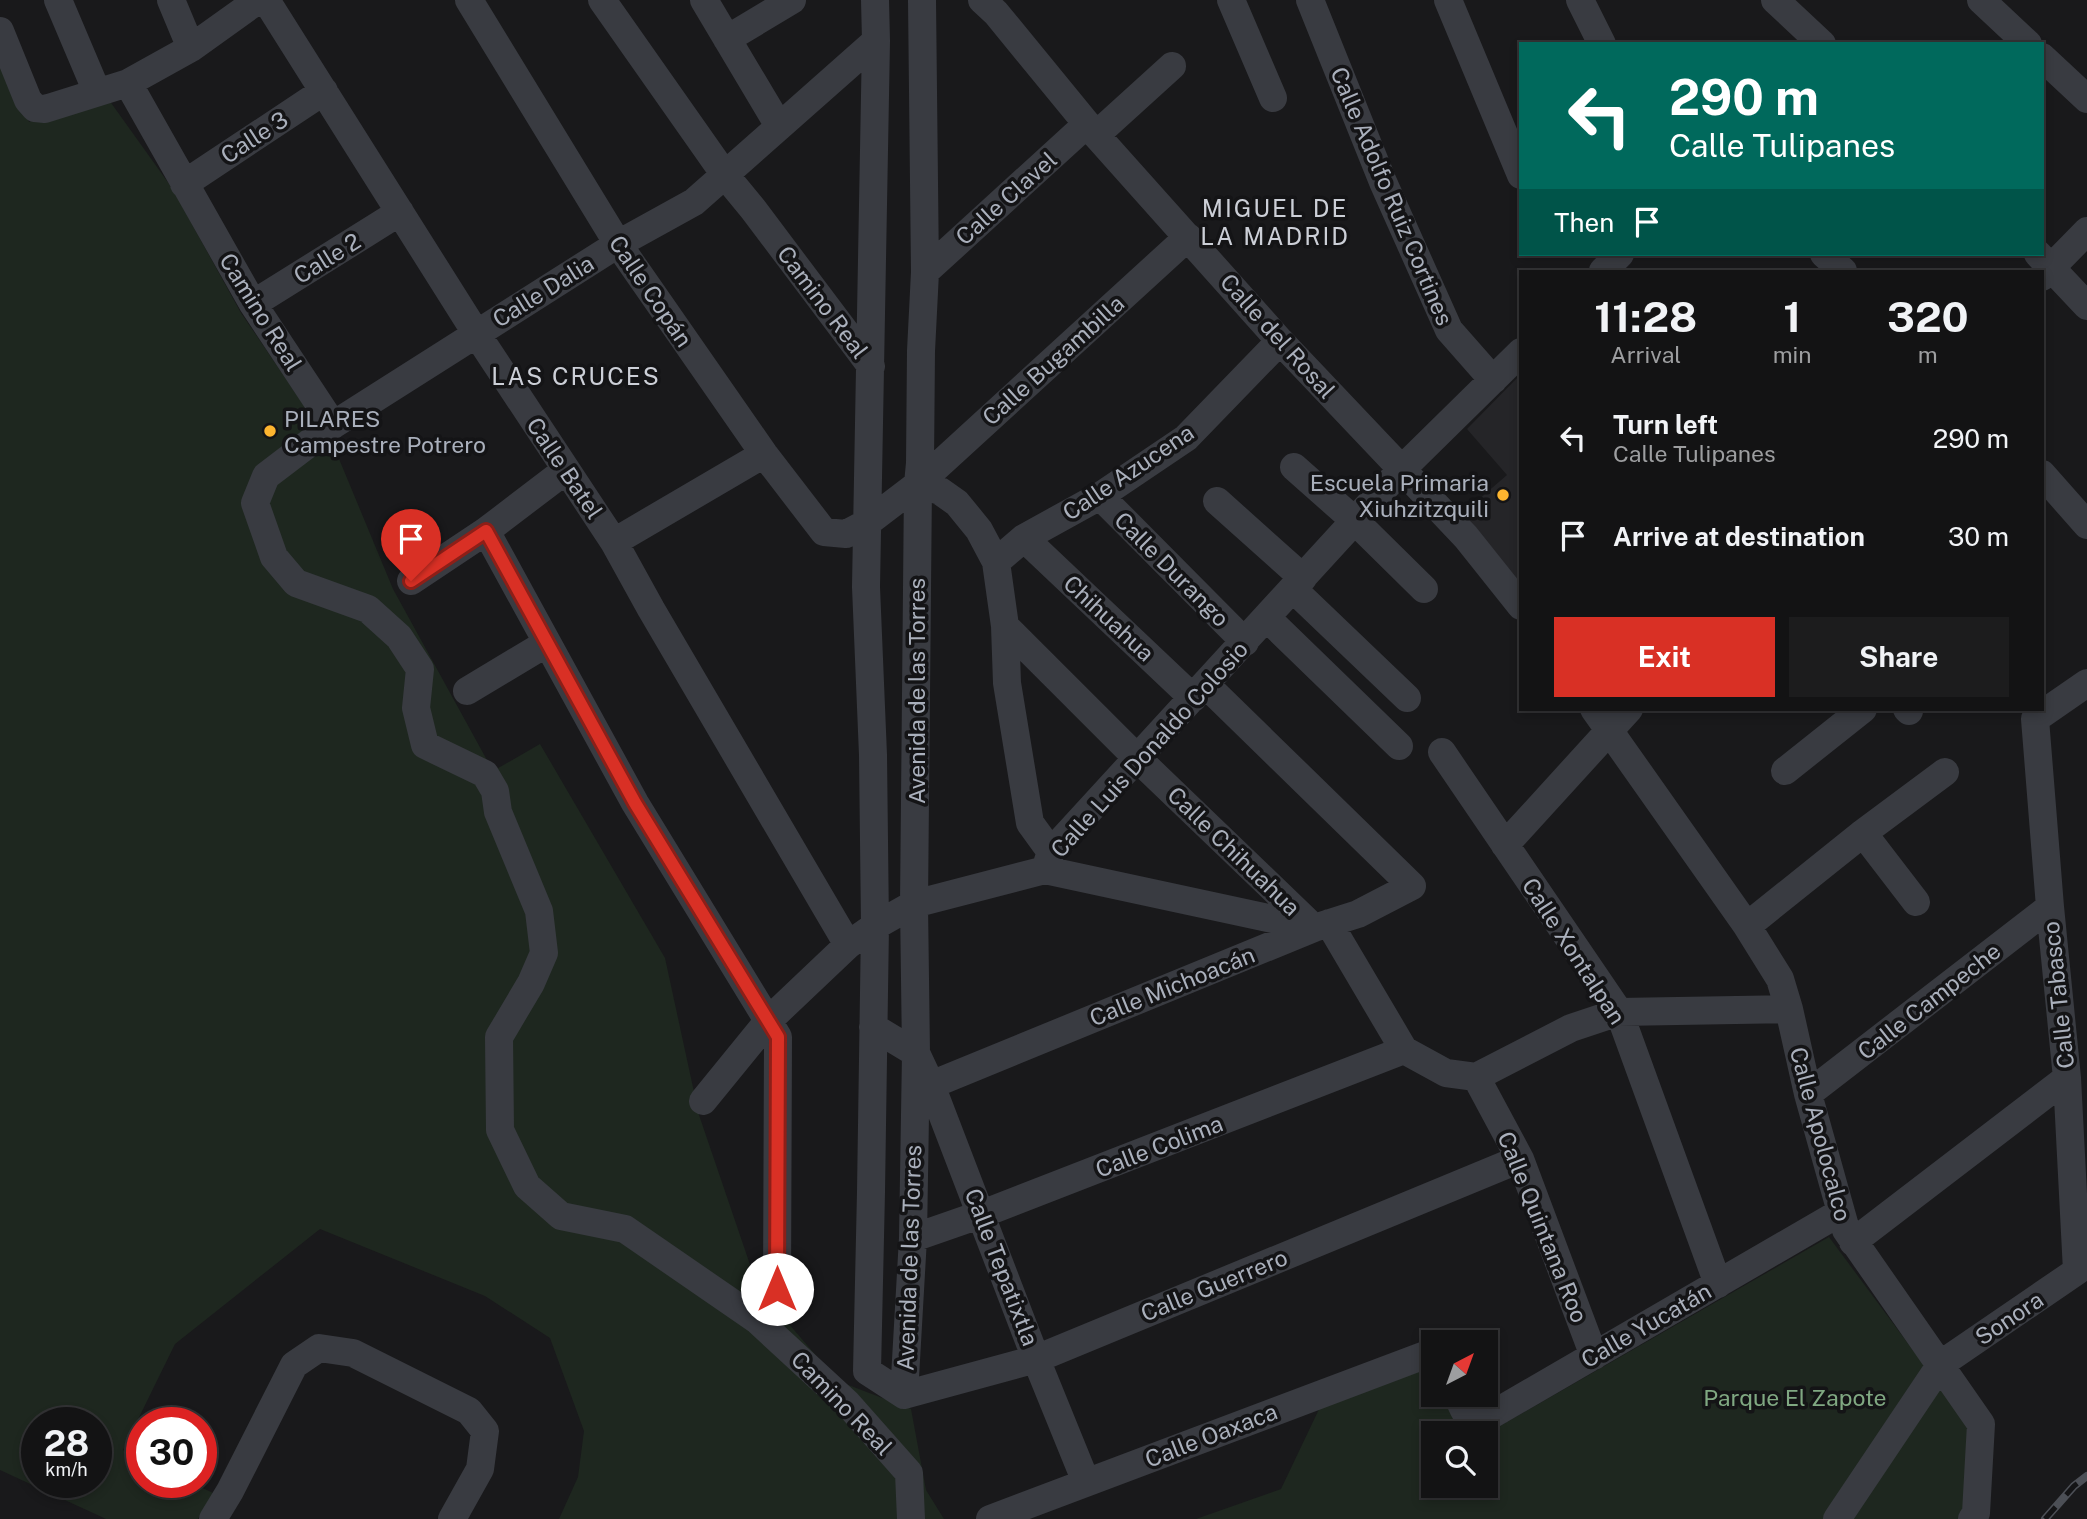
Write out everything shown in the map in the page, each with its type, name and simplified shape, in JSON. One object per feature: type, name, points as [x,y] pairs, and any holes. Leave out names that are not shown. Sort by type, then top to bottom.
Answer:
[{"type":"street","points":[[58,0],[97,92]]},
{"type":"street","points":[[172,0],[191,48]]},
{"type":"street","points":[[0,31],[28,100],[35,108],[45,109],[128,83],[191,48],[258,0]]},
{"type":"street","name":"Calle Batel","points":[[266,0],[476,333],[614,542],[848,945]]},
{"type":"street","name":"Calle Copán","points":[[469,0],[618,244],[764,454],[824,532],[846,534],[867,523]]},
{"type":"street","name":"Camino Real","points":[[601,0],[725,175],[871,366]]},
{"type":"street","points":[[704,0],[779,126]]},
{"type":"street","points":[[727,39],[792,0]]},
{"type":"street","name":"Avenida de las Torres","points":[[875,0],[866,587],[873,755],[874,926],[867,1371],[904,1395],[913,1238],[916,1053],[914,904],[918,484],[925,272],[926,2]]},
{"type":"street","points":[[886,0],[926,2]]},
{"type":"street","name":"Calle del Rosal","points":[[982,0],[1280,341],[1466,537],[1519,604]]},
{"type":"street","points":[[1231,0],[1273,98]]},
{"type":"street","name":"Calle Adolfo Ruiz Cortines","points":[[1310,0],[1383,182],[1449,330],[1493,380]]},
{"type":"street","points":[[1448,0],[1519,170]]},
{"type":"street","points":[[1580,0],[1601,42]]},
{"type":"street","points":[[1775,0],[1820,42]]},
{"type":"street","points":[[1981,0],[2026,42]]},
{"type":"street","name":"Calle Dalia","points":[[333,425],[618,244],[694,202],[876,41]]},
{"type":"street","points":[[2044,59],[2087,99]]},
{"type":"street","name":"Calle Clavel","points":[[925,272],[1092,129],[1172,66]]},
{"type":"street","name":"Camino Real","points":[[128,83],[253,304],[333,425],[266,476],[255,503],[274,557],[296,583],[368,610],[399,637],[420,669],[416,708],[425,745],[485,774],[495,791],[498,813],[539,911],[544,953],[531,983],[499,1037],[500,1130],[527,1186],[561,1216],[625,1229],[757,1320],[847,1403],[909,1473],[911,1519]]},
{"type":"street","name":"Calle 3","points":[[184,184],[324,90]]},
{"type":"street","name":"Calle 2","points":[[253,304],[400,212]]},
{"type":"street","points":[[2087,231],[2044,266],[2087,306]]},
{"type":"street","name":"Calle Bugambilla","points":[[867,523],[918,484],[1188,237]]},
{"type":"street","points":[[1603,270],[1618,256]]},
{"type":"street","points":[[1826,256],[1842,270]]},
{"type":"street","name":"Calle Azucena","points":[[996,562],[1024,538],[1100,496],[1186,438],[1280,341]]},
{"type":"street","name":"Calle Luis Donaldo Colosio","points":[[703,1101],[769,1020],[848,945],[874,926],[914,904],[1048,861],[1136,757],[1401,470],[1519,354]]},
{"type":"street","points":[[614,542],[764,454]]},
{"type":"street","points":[[1294,467],[1355,521],[1424,589]]},
{"type":"street","points":[[411,581],[486,531],[566,470]]},
{"type":"street","points":[[2044,476],[2087,525]]},
{"type":"street","points":[[918,484],[940,491],[957,503],[978,530],[996,562],[1005,626],[1007,683],[1030,824],[1048,861],[1322,926],[1404,1050],[1446,1073],[1476,1077],[1571,1028],[1619,1012],[1789,1009]]},
{"type":"street","name":"Calle Durango","points":[[1100,496],[1245,642]]},
{"type":"street","points":[[1217,501],[1407,698]]},
{"type":"street","points":[[486,531],[635,803],[778,1037],[777,1289]]},
{"type":"street","name":"Chihuahua","points":[[1024,538],[1199,691]]},
{"type":"street","name":"Calle Durango","points":[[1267,618],[1399,746]]},
{"type":"street","name":"Calle Chihuahua","points":[[1005,626],[1136,757],[1322,926]]},
{"type":"street","points":[[467,691],[547,643]]},
{"type":"street","name":"Calle Tabasco","points":[[2077,1271],[2067,1078],[2035,719],[2087,683]]},
{"type":"street","name":"Calle Michoacán","points":[[932,1085],[1322,926],[1358,914],[1412,886],[1199,691]]},
{"type":"street","points":[[1505,845],[1601,720],[1624,711]]},
{"type":"street","points":[[1785,771],[1860,711]]},
{"type":"street","name":"Calle Apolocalco","points":[[1601,720],[1747,926],[1780,979],[1808,1094],[1846,1230],[1981,1424],[1976,1513],[1972,1519]]},
{"type":"street","name":"Calle Xontalpan","points":[[1442,752],[1619,1012],[1718,1284]]},
{"type":"street","points":[[1747,926],[1863,833],[1945,772]]},
{"type":"street","points":[[1863,833],[1916,902]]},
{"type":"street","name":"Calle Campeche","points":[[1808,1094],[2050,907]]},
{"type":"street","points":[[873,1027],[916,1053]]},
{"type":"street","name":"Calle Colima","points":[[913,1238],[982,1214],[1404,1050]]},
{"type":"street","name":"Calle Tepatixtla","points":[[916,1053],[932,1085],[1036,1359],[1086,1482]]},
{"type":"street","name":"Calle Quintana Roo","points":[[1476,1077],[1520,1159],[1594,1356]]},
{"type":"street","points":[[1853,1242],[2067,1078]]},
{"type":"street","name":"Calle Guerrero","points":[[904,1395],[1036,1359],[1520,1159]]},
{"type":"street","name":"Calle Yucatán","points":[[1463,1407],[1464,1410],[1488,1417],[1841,1212]]},
{"type":"street","name":"Sonora","points":[[1941,1364],[2077,1271]]},
{"type":"street","points":[[214,1519],[294,1365],[319,1348],[354,1353],[470,1411],[485,1432],[480,1469],[452,1519]]},
{"type":"street","name":"Calle Oaxaca","points":[[990,1519],[1421,1356]]},
{"type":"street","points":[[1837,1519],[1941,1364]]},
{"type":"shaded area","name":"Escuela Primaria Xiuhzitzquili","points":[[1519,376],[1519,583],[1462,514],[1507,475],[1467,429]]},
{"type":"green space","points":[[0,57],[29,122],[104,93],[172,188],[241,313],[337,454],[393,589],[493,771],[540,744],[665,958],[699,1115],[758,1288],[838,1381],[911,1409],[926,1490],[944,1519],[559,1519],[578,1477],[584,1431],[550,1338],[485,1296],[320,1229],[175,1344],[144,1407],[126,1407],[126,1444],[123,1450],[126,1451],[126,1498],[210,1498],[198,1519],[106,1519],[61,1498],[112,1498],[112,1407],[21,1407],[21,1480],[0,1470]]},
{"type":"green space","name":"Parque El Zapote","points":[[1829,1237],[1970,1427],[1964,1519],[1196,1519],[1281,1489],[1321,1405],[1421,1364],[1421,1407],[1452,1407],[1458,1421],[1421,1421],[1421,1498],[1498,1498],[1498,1427]]},
{"type":"railway","points":[[2045,1519],[2074,1486],[2087,1476]]},
{"type":"place","name":"PILARES Campestre Potrero","points":[[270,431]]},
{"type":"place","name":"Escuela Primaria Xiuhzitzquili","points":[[1503,495]]},
{"type":"district","name":"MIGUEL DE LA MADRID","points":[[1275,222]]},
{"type":"district","name":"LAS CRUCES","points":[[576,376]]},
{"type":"route","points":[[411,581],[486,531],[635,803],[778,1037],[777,1289]]}]
